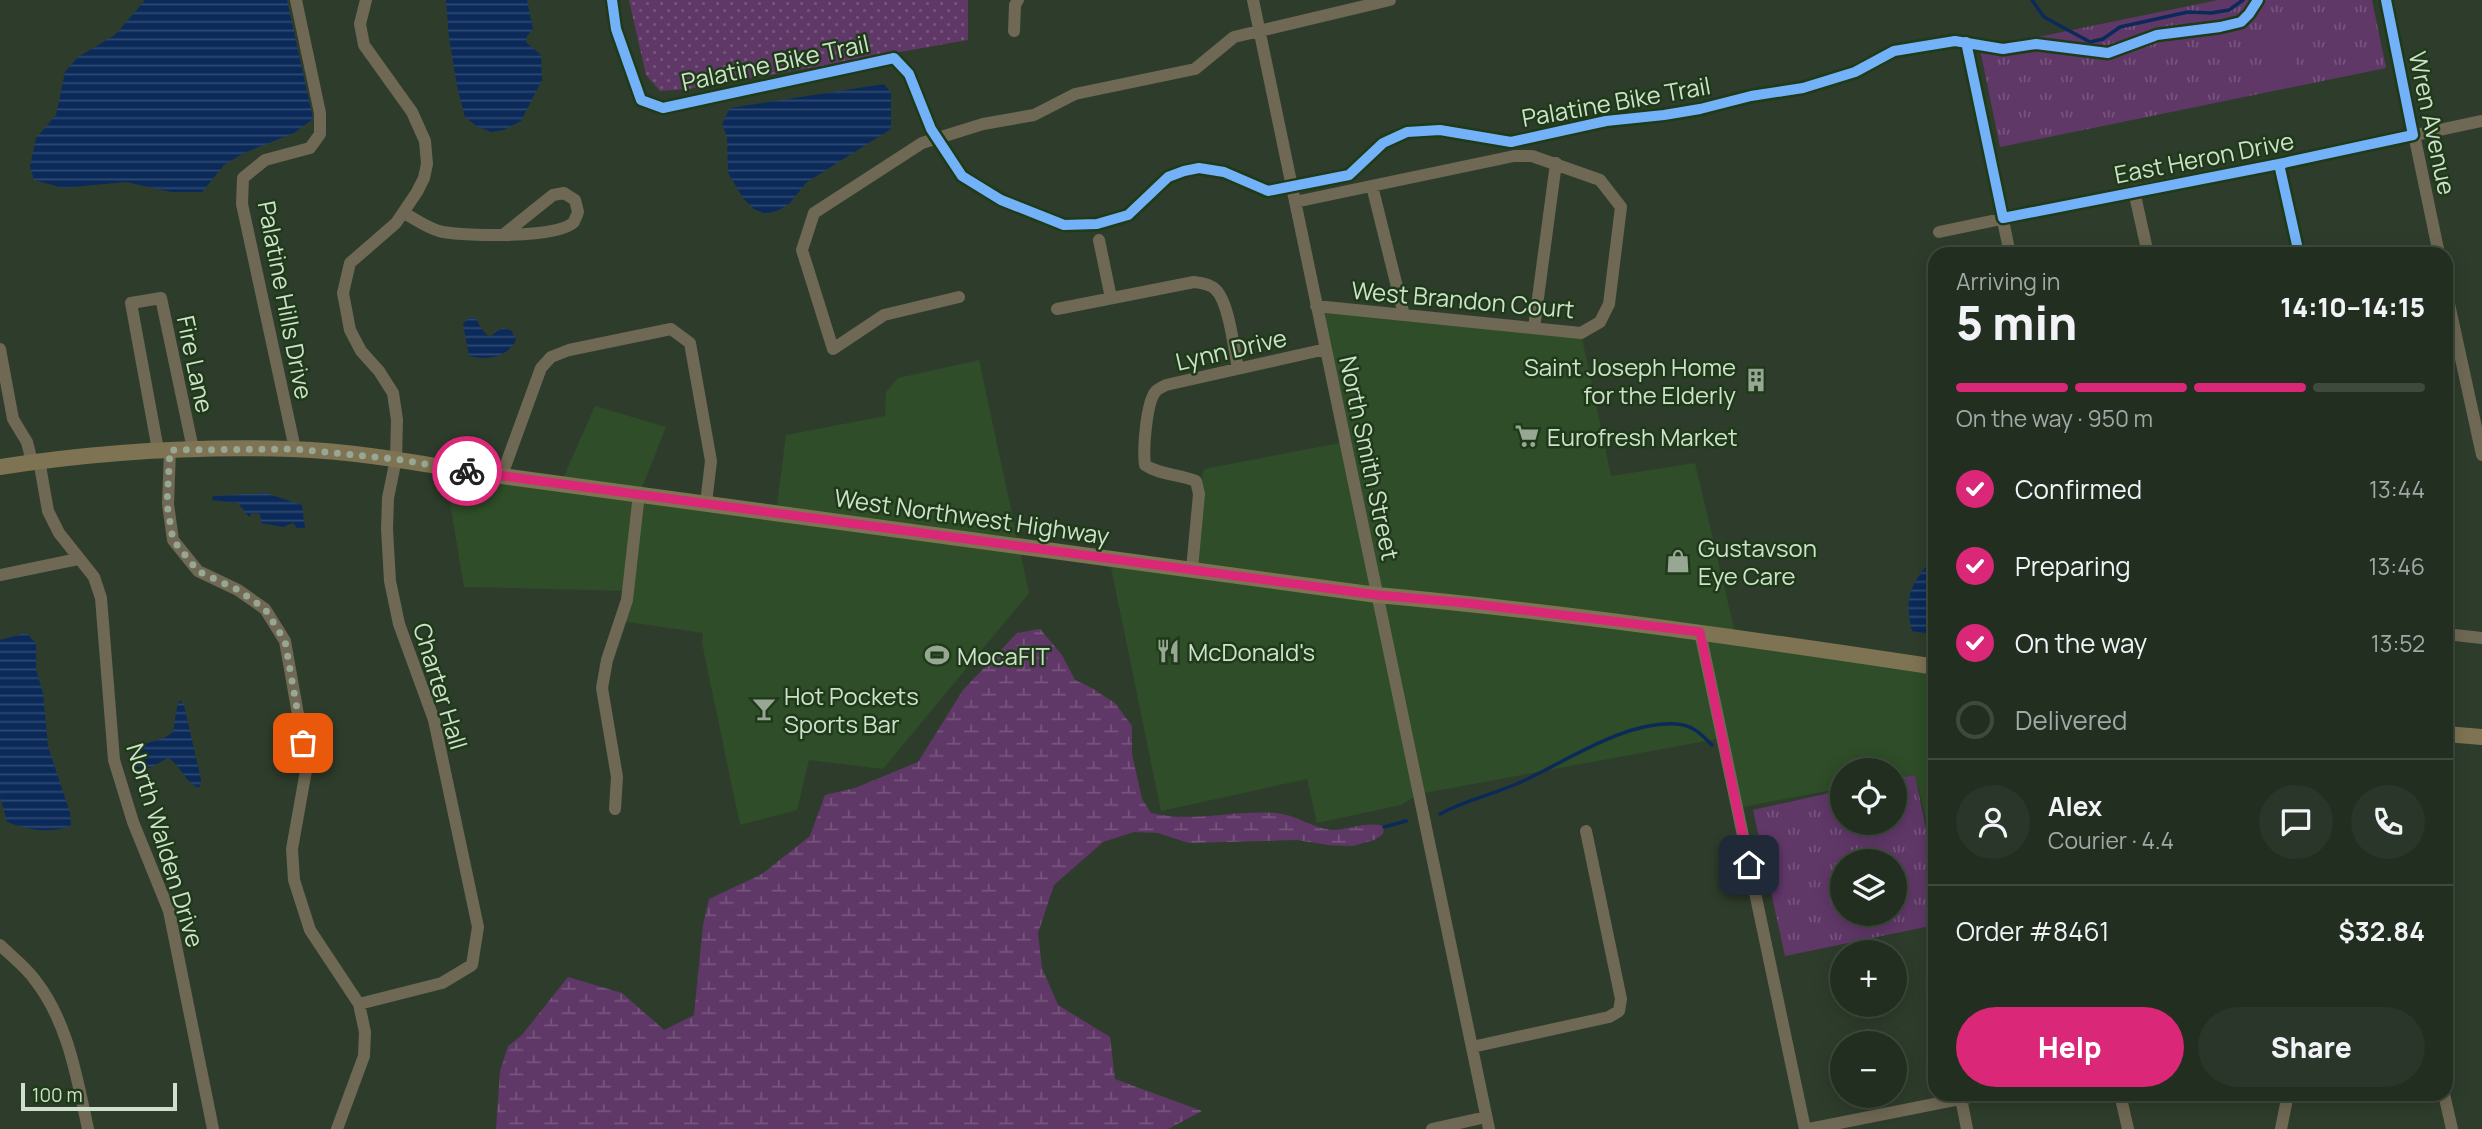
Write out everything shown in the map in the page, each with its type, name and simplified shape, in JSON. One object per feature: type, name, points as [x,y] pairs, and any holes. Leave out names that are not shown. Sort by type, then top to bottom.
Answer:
[{"type":"main road","name":"West Northwest Highway","points":[[0,467],[74,456],[193,449],[295,449],[396,459],[1377,595],[1466,603],[1700,632],[1928,666]]},
{"type":"main road","points":[[2453,735],[2482,737]]},
{"type":"street","name":"Palatine Hills Drive","points":[[295,449],[242,204],[243,178],[265,160],[310,148],[320,134],[320,113],[296,0]]},
{"type":"street","name":"Charter Hall","points":[[359,1004],[442,983],[472,965],[478,927],[434,720],[399,624],[390,581],[388,498],[396,459],[397,420],[393,393],[379,371],[361,351],[350,330],[343,293],[350,263],[404,213],[424,178],[427,164],[425,141],[412,112],[364,45],[359,24],[366,0]]},
{"type":"street","points":[[1014,31],[1018,0]]},
{"type":"street","name":"North Smith Street","points":[[1253,0],[1488,1123]]},
{"type":"street","points":[[959,297],[884,315],[832,349],[802,250],[814,213],[922,143],[983,124],[1034,115],[1075,94],[1195,69],[1234,37],[1356,4],[1390,0]]},
{"type":"street","name":"Wren Avenue","points":[[2386,0],[2437,247]]},
{"type":"street","points":[[1966,42],[2009,247]]},
{"type":"street","name":"East Heron Drive","points":[[1939,232],[2481,121]]},
{"type":"street","name":"West Brandon Court","points":[[1295,202],[1514,156],[1532,156],[1600,180],[1621,207],[1609,304],[1600,322],[1581,333],[1316,306]]},
{"type":"street","points":[[1534,328],[1556,163]]},
{"type":"street","points":[[2279,164],[2297,247]]},
{"type":"street","points":[[1372,186],[1404,315]]},
{"type":"street","points":[[2134,191],[2146,247]]},
{"type":"street","points":[[404,213],[441,232],[521,236],[574,222],[578,212],[575,200],[564,193],[553,195],[503,235]]},
{"type":"street","points":[[1099,240],[1111,298]]},
{"type":"street","points":[[1057,309],[1194,282],[1216,289],[1224,304],[1238,368]]},
{"type":"street","name":"Fire Lane","points":[[164,450],[131,303],[160,298],[193,449]]},
{"type":"street","points":[[2453,322],[2482,455]]},
{"type":"street","points":[[502,475],[541,368],[551,357],[569,350],[671,329],[690,343],[711,461],[706,503]]},
{"type":"street","name":"North Walden Drive","points":[[0,349],[13,419],[36,461],[48,511],[59,533],[94,577],[101,598],[114,760],[133,822],[169,911],[214,1129]]},
{"type":"street","name":"Lynn Drive","points":[[1192,569],[1199,494],[1196,481],[1184,476],[1153,471],[1144,465],[1151,400],[1156,390],[1166,385],[1325,349]]},
{"type":"street","points":[[164,450],[167,504],[173,540],[198,571],[238,590],[265,609],[285,641],[307,765],[292,849],[294,880],[310,930],[359,1004],[365,1032],[364,1056],[337,1129]]},
{"type":"street","points":[[615,809],[617,777],[602,688],[607,660],[627,600],[639,494]]},
{"type":"street","points":[[0,575],[78,559]]},
{"type":"street","points":[[1700,632],[1807,1129],[1946,1101]]},
{"type":"street","points":[[2453,635],[2482,638]]},
{"type":"street","points":[[1472,1047],[1609,1017],[1619,1011],[1621,999],[1586,831]]},
{"type":"street","points":[[0,945],[35,979],[48,1001],[73,1059],[88,1129]]},
{"type":"street","points":[[1962,1101],[1967,1129]]},
{"type":"street","points":[[2122,1101],[2128,1129]]},
{"type":"street","points":[[2281,1129],[2287,1101]]},
{"type":"street","points":[[2446,1101],[2452,1129]]},
{"type":"street","points":[[1432,1129],[1488,1123]]},
{"type":"shaded area","points":[[1316,306],[1581,333],[1611,476],[1695,463],[1736,637],[1928,666],[1928,826],[1915,775],[1907,777],[1907,758],[1830,758],[1830,790],[1737,808],[1722,738],[1419,794],[1401,805],[1317,823],[1307,779],[1161,811],[1109,558],[1191,569],[1204,469],[1345,442]]},
{"type":"shaded area","points":[[979,360],[1029,593],[883,769],[809,760],[797,810],[740,825],[702,643],[703,633],[621,621],[628,591],[464,587],[444,467],[561,483],[595,406],[666,427],[640,493],[776,512],[786,435],[885,416],[886,392],[898,378]]},
{"type":"green space","points":[[629,0],[968,0],[968,40],[689,89],[660,91],[646,75]]},
{"type":"green space","points":[[2218,0],[2372,0],[2386,68],[2000,147],[1980,49]]},
{"type":"green space","points":[[2288,30],[2298,78],[2271,84],[2262,35]]},
{"type":"green space","points":[[1040,629],[1062,655],[1075,680],[1115,703],[1132,726],[1132,754],[1142,799],[1151,813],[1197,817],[1275,813],[1332,830],[1367,825],[1384,827],[1383,834],[1374,840],[1353,846],[1297,840],[1189,843],[1158,833],[1134,832],[1103,842],[1054,885],[1038,933],[1042,968],[1058,1005],[1110,1037],[1115,1079],[1202,1111],[1168,1129],[496,1129],[500,1071],[508,1046],[522,1035],[568,977],[622,993],[664,1030],[694,1015],[703,925],[709,899],[762,874],[810,836],[825,795],[855,788],[918,762],[963,690],[1017,633]]},
{"type":"green space","points":[[1915,775],[1928,839],[1928,926],[1862,940],[1830,940],[1830,947],[1785,956],[1753,810],[1830,793],[1830,835],[1907,835],[1907,777]]},
{"type":"water","points":[[145,0],[287,0],[313,119],[294,133],[244,153],[224,165],[202,192],[171,192],[126,182],[63,188],[34,180],[30,166],[36,138],[56,115],[65,72],[78,57],[115,35]]},
{"type":"water","points":[[446,0],[527,0],[533,29],[526,42],[541,55],[542,80],[521,121],[504,130],[491,132],[476,126],[465,117],[449,38]]},
{"type":"water","points":[[884,84],[891,93],[891,129],[807,182],[789,204],[779,210],[766,214],[754,209],[743,198],[728,173],[727,137],[722,124],[730,108]]},
{"type":"water","points":[[469,318],[476,318],[489,337],[502,328],[511,330],[516,340],[502,354],[483,358],[469,356],[463,324]]},
{"type":"water","points":[[266,493],[302,505],[305,528],[297,528],[293,523],[283,527],[261,523],[260,514],[252,513],[249,517],[238,503],[212,500],[213,496]]},
{"type":"water","points":[[1928,564],[1928,634],[1912,631],[1909,619],[1909,599],[1920,574]]},
{"type":"water","points":[[26,633],[36,643],[36,669],[43,693],[48,746],[70,813],[71,826],[54,830],[31,829],[7,822],[0,797],[0,640]]},
{"type":"water","points":[[180,700],[184,705],[201,780],[199,788],[190,783],[168,758],[142,772],[136,769],[136,749],[173,732]]},
{"type":"waterway","points":[[2032,0],[2044,17],[2090,42],[2103,39],[2120,27],[2188,12],[2211,13],[2229,10],[2243,0]]},
{"type":"waterway","points":[[1440,814],[1521,782],[1596,744],[1636,729],[1656,725],[1687,726],[1712,745]]},
{"type":"waterway","points":[[1384,827],[1406,821]]},
{"type":"cycle path","name":"Palatine Bike Trail","points":[[612,0],[616,29],[641,100],[663,108],[894,58],[909,74],[931,129],[962,176],[1001,200],[1064,225],[1097,224],[1128,215],[1168,177],[1199,168],[1224,172],[1268,191],[1349,175],[1383,143],[1407,132],[1440,130],[1511,142],[1606,121],[1700,109],[1751,96],[1803,88],[1855,72],[1894,51],[1955,41],[2003,49],[2036,44],[2108,53],[2157,35],[2241,22],[2258,0]]},
{"type":"cycle path","points":[[1966,42],[2003,218],[2413,135],[2386,0]]},
{"type":"cycle path","points":[[2279,164],[2297,247]]},
{"type":"way so far","points":[[303,743],[285,641],[265,609],[238,590],[198,571],[173,540],[167,504],[170,450],[295,449],[396,459],[467,471]]},
{"type":"place","name":"Saint Joseph Home for the Elderly","points":[[1756,380]]},
{"type":"place","name":"Eurofresh Market","points":[[1527,436]]},
{"type":"place","name":"Gustavson Eye Care","points":[[1678,561]]},
{"type":"place","name":"McDonald's","points":[[1168,651]]},
{"type":"place","name":"MocaFIT","points":[[937,655]]},
{"type":"place","name":"Hot Pockets Sports Bar","points":[[764,709]]},
{"type":"route","points":[[467,471],[1377,595],[1466,603],[1700,632],[1749,865]]}]
